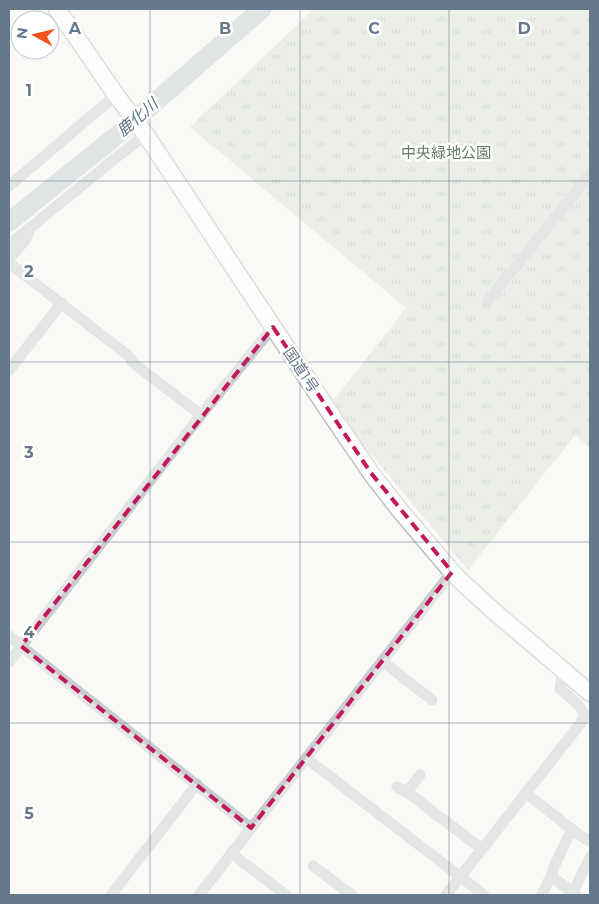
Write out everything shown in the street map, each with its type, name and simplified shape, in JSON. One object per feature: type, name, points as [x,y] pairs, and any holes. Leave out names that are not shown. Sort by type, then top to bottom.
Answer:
[{"type":"highway","name":"国道1号","points":[[57,9],[144,133],[371,473],[398,508],[452,572],[497,614],[590,693]]},
{"type":"street","points":[[9,186],[116,95]]},
{"type":"street","points":[[9,245],[144,133]]},
{"type":"street","points":[[487,302],[590,174]]},
{"type":"street","points":[[9,259],[26,240],[31,226]]},
{"type":"street","points":[[9,263],[62,303],[130,357],[132,362],[201,415]]},
{"type":"street","points":[[9,370],[62,303]]},
{"type":"street","points":[[9,662],[201,415],[273,327]]},
{"type":"street","points":[[199,895],[452,572]]},
{"type":"street","points":[[9,636],[251,828]]},
{"type":"street","points":[[382,661],[432,700]]},
{"type":"street","points":[[446,895],[584,718],[580,707],[560,689],[564,671]]},
{"type":"street","points":[[306,758],[484,895]]},
{"type":"street","points":[[420,775],[402,789],[482,849]]},
{"type":"street","points":[[111,895],[197,784]]},
{"type":"street","points":[[526,793],[579,835],[590,841]]},
{"type":"street","points":[[542,895],[572,829]]},
{"type":"street","points":[[231,853],[286,895]]},
{"type":"street","points":[[551,876],[574,894],[590,857]]},
{"type":"street","points":[[313,866],[352,895]]},
{"type":"highlighted area","points":[[273,327],[371,473],[452,572],[251,828],[21,646]]},
{"type":"green space","name":"中央緑地公園","points":[[314,9],[590,9],[590,447],[575,435],[468,570],[352,432],[333,401],[406,308],[190,127]]},
{"type":"waterway","name":"鹿化川","points":[[9,222],[121,132],[262,9]]}]
